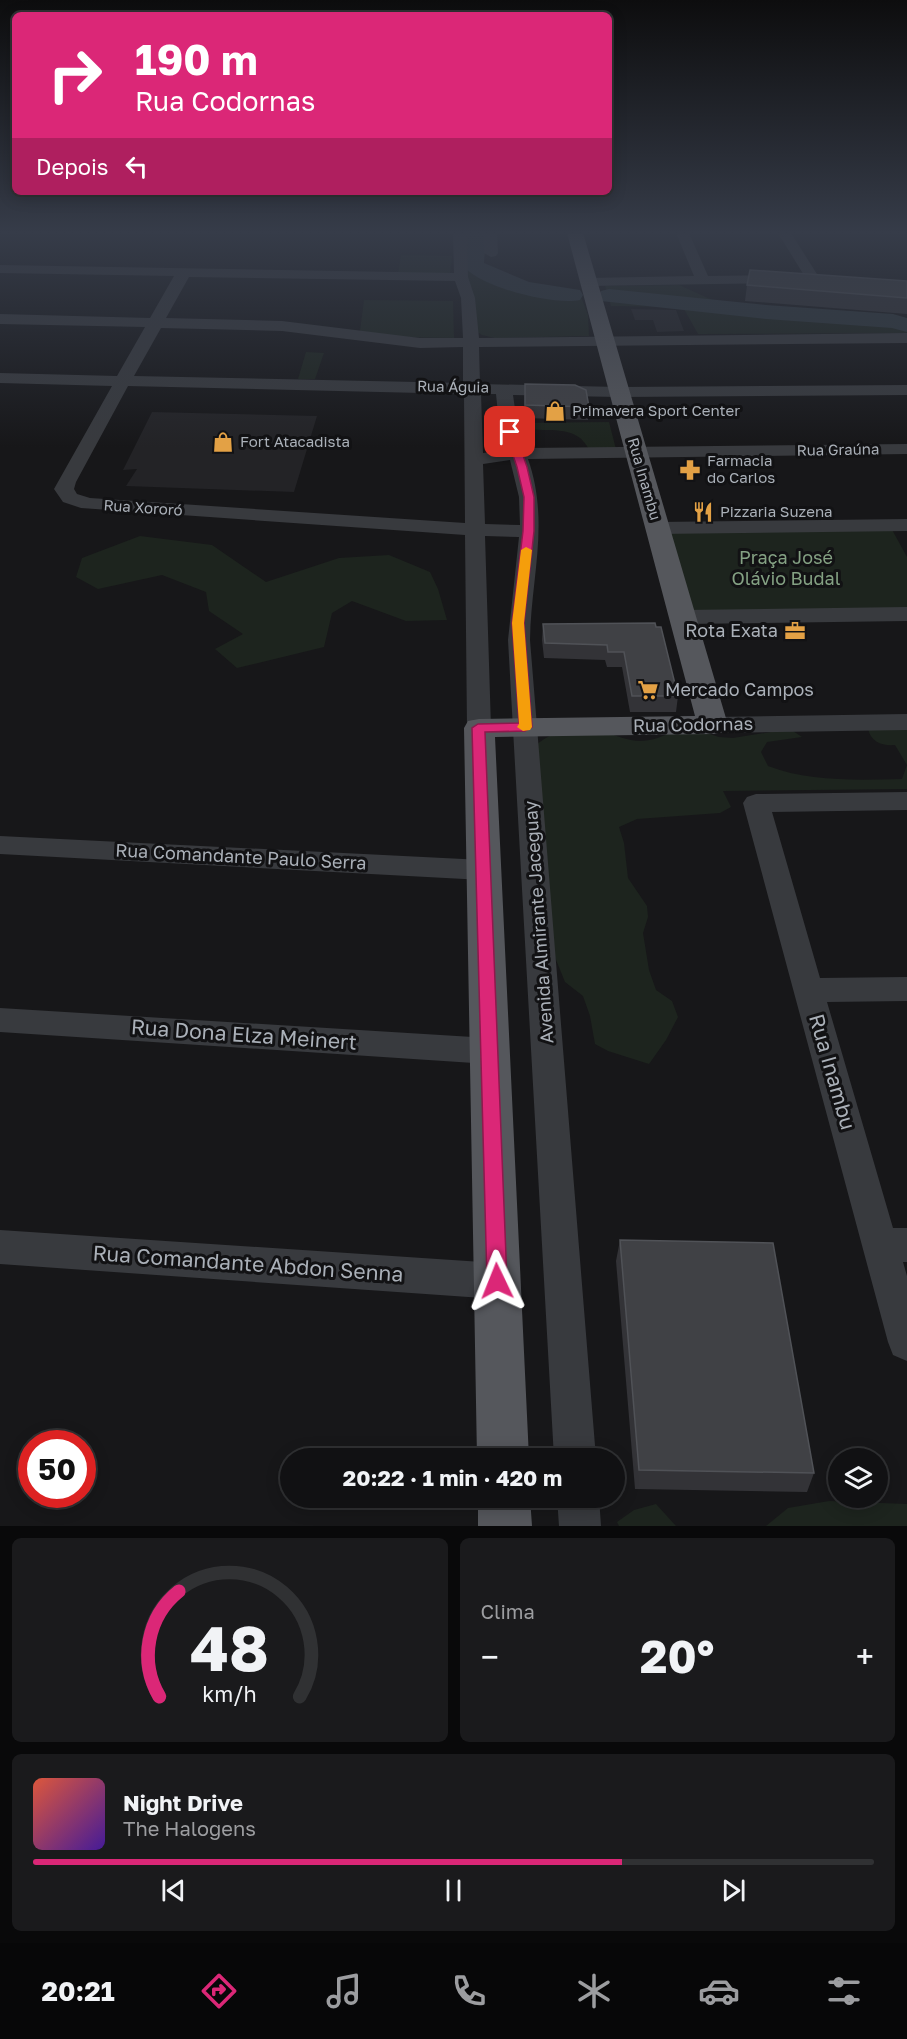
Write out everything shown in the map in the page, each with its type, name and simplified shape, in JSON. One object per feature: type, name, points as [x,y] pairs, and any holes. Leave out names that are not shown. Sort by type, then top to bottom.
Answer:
[{"type":"main road","name":"Rua Inambu","points":[[594,304],[713,725]]},
{"type":"main road","name":"Rua Codornas","points":[[478,728],[713,725]]},
{"type":"main road","points":[[478,728],[503,1448]]},
{"type":"main road","points":[[504,1508],[505,1526]]},
{"type":"street","name":"Rua Xororó","points":[[166,304],[66,482],[65,494],[77,502],[475,530]]},
{"type":"street","points":[[468,304],[474,460],[478,728]]},
{"type":"street","points":[[0,319],[282,326],[406,343],[907,338]]},
{"type":"street","name":"Rua Águia","points":[[0,378],[619,392],[907,390]]},
{"type":"street","name":"Avenida Almirante Jaceguay","points":[[504,388],[510,432],[529,497],[528,531],[518,623],[574,1448]]},
{"type":"street","name":"Rua Graúna","points":[[474,460],[517,454],[907,449]]},
{"type":"street","points":[[657,528],[907,525]]},
{"type":"street","points":[[475,530],[528,531]]},
{"type":"street","points":[[682,617],[907,614]]},
{"type":"street","name":"Rua Codornas","points":[[713,725],[907,722]]},
{"type":"street","name":"Rua Inambu","points":[[907,801],[756,803],[809,990],[893,1245],[907,1342]]},
{"type":"street","name":"Rua Comandante Paulo Serra","points":[[1,847],[483,870]]},
{"type":"street","points":[[809,990],[907,989]]},
{"type":"street","name":"Rua Dona Elza Meinert","points":[[0,1020],[489,1051]]},
{"type":"street","name":"Rua Comandante Abdon Senna","points":[[0,1247],[497,1281]]},
{"type":"street","points":[[579,1508],[580,1526]]},
{"type":"shaded area","points":[[631,309],[676,310],[684,331],[657,332],[653,320],[635,320]]},
{"type":"shaded area","name":"Fort Atacadista","points":[[152,412],[317,416],[294,492],[126,486],[137,469],[123,470]]},
{"type":"green space","points":[[363,304],[453,304],[454,338],[393,337],[360,331]]},
{"type":"green space","points":[[472,304],[584,304],[588,315],[589,336],[495,338],[476,331]]},
{"type":"green space","points":[[610,304],[734,304],[907,318],[907,333],[698,334],[684,309]]},
{"type":"green space","points":[[306,352],[324,353],[315,379],[298,379]]},
{"type":"green space","points":[[609,422],[617,453],[592,453],[582,439],[572,434],[564,431],[530,429],[514,423]]},
{"type":"green space","name":"Praça José Olávio Budal","points":[[890,526],[907,557],[907,609],[688,611],[665,529]]},
{"type":"green space","points":[[140,536],[212,545],[266,582],[339,558],[389,555],[430,572],[438,589],[447,620],[406,621],[352,601],[332,613],[324,647],[237,668],[215,649],[243,634],[209,611],[206,592],[162,575],[98,589],[76,577],[82,558]]},
{"type":"green space","points":[[688,727],[719,737],[733,738],[790,729],[802,737],[767,742],[761,752],[768,766],[800,775],[868,780],[902,779],[907,765],[907,789],[723,791],[731,807],[720,813],[637,819],[619,827],[624,843],[628,878],[647,906],[648,917],[643,933],[649,970],[656,990],[672,1001],[678,1017],[666,1040],[649,1064],[608,1051],[595,1044],[590,1016],[583,996],[565,982],[548,940],[535,746],[550,736],[567,730],[595,730],[640,741]]},
{"type":"green space","points":[[907,728],[907,765],[895,745],[878,742],[868,729]]},
{"type":"green space","points":[[828,1501],[828,1508],[888,1508],[888,1503],[907,1504],[907,1526],[766,1526],[788,1508]]},
{"type":"green space","points":[[656,1504],[676,1526],[619,1526],[617,1522],[634,1510]]},
{"type":"building","points":[[525,384],[575,385],[586,390],[589,407],[525,405]]},
{"type":"building","points":[[655,623],[656,627],[661,627],[678,696],[632,696],[624,652],[608,652],[607,645],[545,643],[543,624]]},
{"type":"building","points":[[620,1240],[773,1243],[814,1473],[639,1470]]},
{"type":"waterway","points":[[690,304],[893,321],[907,325]]},
{"type":"slow traffic","points":[[523,727],[525,727],[518,623],[526,550]]},
{"type":"place","name":"Primavera Sport Center","points":[[555,411]]},
{"type":"place","name":"Fort Atacadista","points":[[223,442]]},
{"type":"place","name":"Farmacia do Carlos","points":[[690,470]]},
{"type":"place","name":"Pizzaria Suzena","points":[[703,512]]},
{"type":"place","name":"Rota Exata","points":[[795,631]]},
{"type":"place","name":"Mercado Campos","points":[[648,690]]},
{"type":"route","points":[[497,1281],[478,728],[525,727],[518,623],[530,514],[526,483],[510,432]]}]
